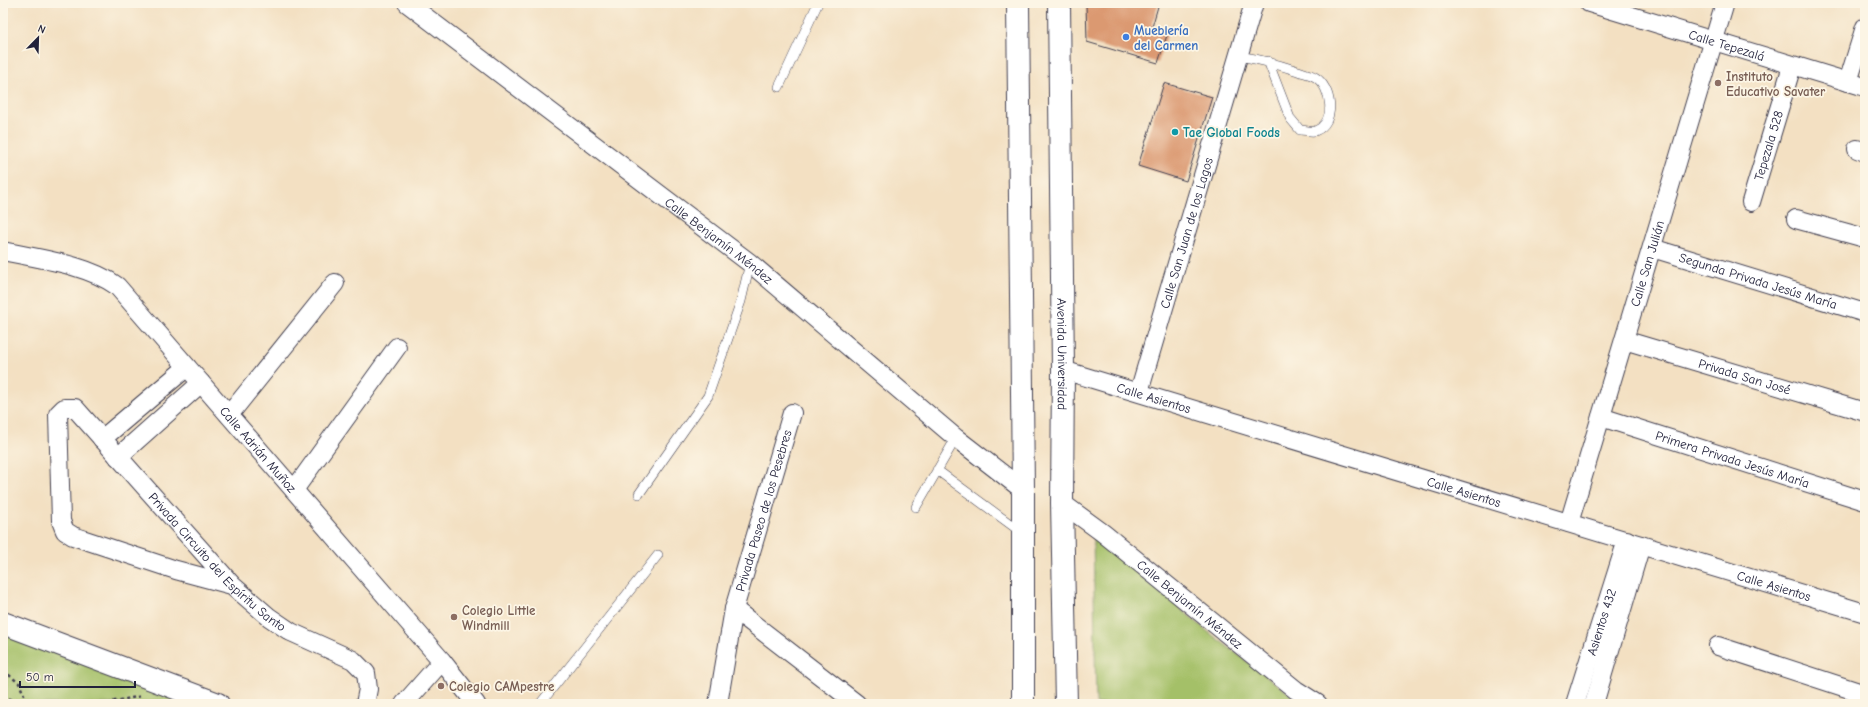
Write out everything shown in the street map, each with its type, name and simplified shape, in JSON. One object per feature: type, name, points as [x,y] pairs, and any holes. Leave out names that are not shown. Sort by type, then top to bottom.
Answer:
[{"type":"main road","points":[[1018,3],[1023,490],[1023,704]]},
{"type":"main road","name":"Avenida Universidad","points":[[1059,3],[1063,370],[1062,503],[1066,704]]},
{"type":"main road","points":[[3,624],[218,704]]},
{"type":"street","name":"Calle Benjamín Méndez","points":[[407,3],[750,263],[956,438],[1023,490]]},
{"type":"street","name":"Calle San Juan de los Lagos","points":[[1139,392],[1254,3]]},
{"type":"street","name":"Calle Tepezalá","points":[[1589,3],[1865,87]]},
{"type":"street","name":"Calle San Julián","points":[[1568,523],[1725,3]]},
{"type":"street","points":[[1848,82],[1865,27]]},
{"type":"street","name":"Tepezala 528","points":[[1751,202],[1792,66]]},
{"type":"street","points":[[1796,219],[1865,238]]},
{"type":"street","name":"Segunda Privada Jesús María","points":[[1652,248],[1865,313]]},
{"type":"street","name":"Calle Adrián Muñoz","points":[[3,250],[78,268],[104,276],[117,286],[442,661],[476,704]]},
{"type":"street","points":[[229,415],[335,283]]},
{"type":"street","name":"Privada San José","points":[[1624,340],[1865,412]]},
{"type":"street","points":[[294,490],[397,347]]},
{"type":"street","points":[[102,439],[187,367]]},
{"type":"street","name":"Calle Asientos","points":[[1063,370],[1865,613]]},
{"type":"street","points":[[118,457],[201,383]]},
{"type":"street","name":"Privada Circuito del Espíritu Santo","points":[[232,585],[176,570],[73,536],[65,531],[61,521],[58,414],[64,408],[75,408],[232,585],[269,617],[291,632],[353,660],[366,673],[368,689],[365,704]]},
{"type":"street","name":"Privada Paseo de los Pesebres","points":[[718,704],[734,609],[792,413]]},
{"type":"street","name":"Primera Privada Jesús María","points":[[1601,417],[1865,501]]},
{"type":"street","name":"Calle Benjamín Méndez","points":[[1062,503],[1109,538],[1296,690],[1318,704]]},
{"type":"street","name":"Asientos 432","points":[[1576,704],[1619,591],[1634,543]]},
{"type":"street","name":"Asientos 432","points":[[1594,704],[1619,591]]},
{"type":"street","points":[[734,609],[857,704]]},
{"type":"street","points":[[1718,646],[1865,694]]},
{"type":"street","points":[[404,704],[442,661]]},
{"type":"lane","points":[[779,88],[818,3]]},
{"type":"lane","points":[[1238,56],[1268,61],[1316,77],[1326,91],[1331,105],[1329,116],[1324,125],[1314,131],[1300,130],[1290,118],[1268,61]]},
{"type":"lane","points":[[639,494],[708,396],[741,300],[750,263]]},
{"type":"lane","points":[[916,507],[956,438]]},
{"type":"lane","points":[[937,470],[1023,533]]},
{"type":"lane","points":[[540,704],[658,555]]},
{"type":"path","points":[[3,677],[9,675],[19,683],[28,704]]},
{"type":"path","points":[[3,696],[22,704]]},
{"type":"path","points":[[108,704],[115,700],[143,696]]},
{"type":"path","points":[[3,702],[8,704]]},
{"type":"green space","points":[[1093,535],[1207,631],[1303,704],[1096,704]]},
{"type":"green space","points":[[3,633],[196,704],[3,704]]},
{"type":"building","name":"Mueblería del Carmen","points":[[1086,3],[1159,3],[1152,27],[1168,32],[1158,63],[1087,42]]},
{"type":"building","name":"Tae Global Foods","points":[[1164,83],[1212,97],[1186,181],[1138,166]]},
{"type":"place","name":"Mueblería del Carmen","points":[[1126,37]]},
{"type":"place","name":"Instituto Educativo Savater","points":[[1718,83]]},
{"type":"place","name":"Tae Global Foods","points":[[1175,132]]},
{"type":"place","name":"Colegio Little Windmill","points":[[454,617]]},
{"type":"place","name":"Colegio CAMpestre","points":[[441,686]]}]
